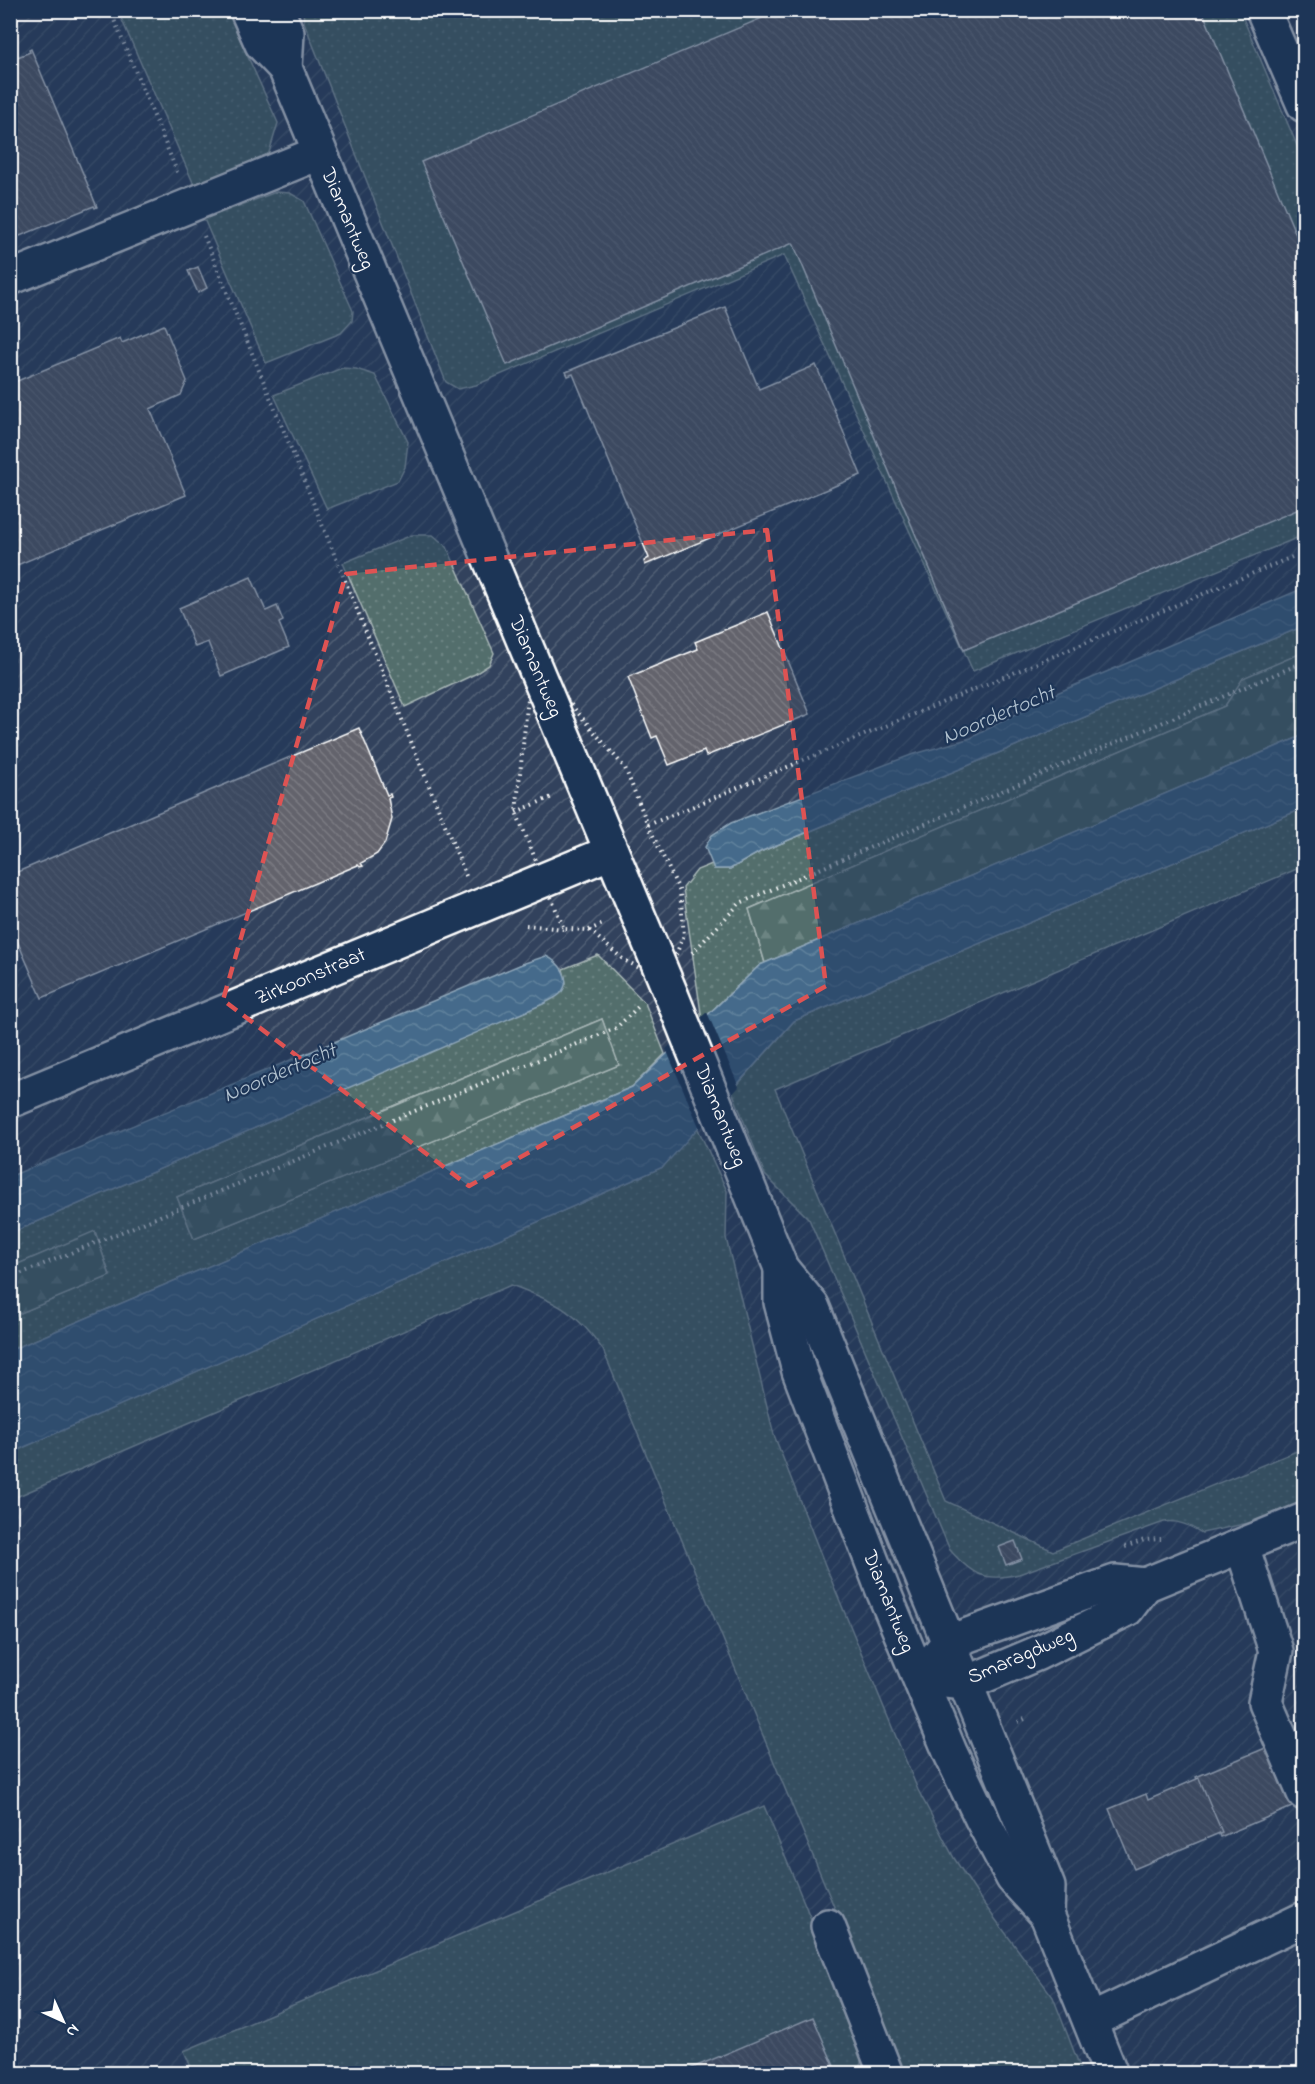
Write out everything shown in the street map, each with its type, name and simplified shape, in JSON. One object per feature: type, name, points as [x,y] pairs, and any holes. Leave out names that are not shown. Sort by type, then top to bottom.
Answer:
[{"type":"street","name":"Diamantweg","points":[[247,10],[262,44],[285,68],[671,994],[781,1268],[812,1306],[1048,1887],[1047,1915]]},
{"type":"street","name":"Diamantweg","points":[[278,10],[287,33],[285,68]]},
{"type":"street","points":[[1263,10],[1305,105]]},
{"type":"street","points":[[10,278],[319,153]]},
{"type":"street","name":"Zirkoonstraat","points":[[10,1101],[611,852]]},
{"type":"street","name":"Diamantweg","points":[[781,1268],[781,1302],[799,1371],[919,1679],[981,1817],[1013,1878],[1047,1915],[1111,2073]]},
{"type":"street","name":"Smaragdweg","points":[[919,1679],[949,1642],[1115,1582],[1145,1585],[1305,1520]]},
{"type":"street","points":[[1242,1546],[1276,1651],[1266,1702],[1305,1792]]},
{"type":"street","name":"Smaragdweg","points":[[919,1679],[967,1683],[1032,1655],[1127,1609],[1145,1585]]},
{"type":"street","points":[[1090,2021],[1305,1919]]},
{"type":"street","points":[[828,1926],[886,2073]]},
{"type":"path","points":[[110,10],[478,907]]},
{"type":"path","points":[[648,825],[1305,552]]},
{"type":"highlighted area","points":[[767,530],[826,986],[469,1186],[223,1000],[346,574]]},
{"type":"shaded area","points":[[11,11],[1304,11],[1304,2073],[11,2073]]},
{"type":"green space","points":[[118,11],[227,11],[278,123],[268,156],[195,187]]},
{"type":"green space","points":[[303,11],[1240,11],[1304,162],[1304,535],[973,671],[784,255],[476,385],[458,389],[446,382],[304,22]]},
{"type":"green space","points":[[276,192],[290,193],[304,201],[353,311],[352,321],[341,333],[266,363],[204,219]]},
{"type":"green space","points":[[342,368],[356,369],[375,375],[408,442],[405,467],[398,481],[327,509],[274,395]]},
{"type":"green space","points":[[412,535],[433,535],[447,547],[494,653],[489,665],[475,674],[405,707],[343,563]]},
{"type":"green space","points":[[1304,626],[1304,652],[1244,678],[1225,706],[749,909],[765,963],[760,965],[702,1020],[683,888],[697,870],[712,864],[714,869],[730,869],[760,852]]},
{"type":"green space","points":[[1304,652],[1304,735],[765,963],[749,909],[1225,706],[1243,678]]},
{"type":"green space","points":[[1304,808],[1304,866],[775,1089],[946,1501],[1053,1551],[1304,1448],[1304,1501],[1258,1521],[1202,1533],[1179,1523],[1164,1522],[1019,1574],[997,1577],[980,1575],[966,1566],[950,1550],[809,1219],[765,1175],[732,1091],[794,1021]]},
{"type":"green space","points":[[598,955],[645,1003],[665,1054],[632,1087],[11,1350],[11,1317],[110,1275],[95,1232],[11,1267],[11,1233],[338,1092],[566,983],[563,969]],"holes":[[[602,1019],[618,1065],[194,1239],[177,1197]]]},
{"type":"green space","points":[[602,1019],[619,1065],[194,1239],[177,1197]]},
{"type":"green space","points":[[697,1127],[727,1191],[726,1238],[774,1435],[825,1565],[918,1790],[954,1858],[981,1900],[1053,1997],[1080,2067],[1078,2073],[903,2073],[603,1350],[584,1326],[552,1302],[511,1285],[11,1499],[10,1453],[663,1167]]},
{"type":"green space","points":[[95,1231],[110,1276],[11,1317],[11,1267]]},
{"type":"green space","points":[[764,1806],[862,2042],[863,2055],[858,2074],[194,2074],[184,2051]]},
{"type":"water","points":[[1304,588],[1304,626],[760,852],[730,869],[714,869],[705,847],[712,835],[731,823],[911,755],[971,738],[1045,698]]},
{"type":"water","points":[[1304,735],[1304,808],[794,1021],[663,1167],[11,1453],[11,1350],[632,1087],[760,965]]},
{"type":"water","name":"Noordertocht","points":[[546,956],[560,967],[566,983],[560,994],[543,1004],[11,1233],[11,1176]]},
{"type":"pier","points":[[707,1012],[739,1087],[700,1129],[666,1049]]},
{"type":"building","points":[[781,10],[1202,10],[1304,254],[1304,507],[964,650],[793,243],[507,365],[421,162]]},
{"type":"building","points":[[31,49],[97,207],[94,206],[10,240],[10,60],[30,52]]},
{"type":"building","points":[[198,267],[207,288],[198,293],[188,271]]},
{"type":"building","points":[[725,307],[759,389],[816,365],[861,475],[645,565],[644,561],[649,558],[573,374],[568,376],[566,372]]},
{"type":"building","points":[[164,325],[187,381],[181,395],[150,409],[186,495],[10,568],[10,384],[120,338],[122,343]]},
{"type":"building","points":[[251,577],[266,611],[277,606],[283,621],[279,623],[289,647],[221,676],[208,642],[195,647],[179,608]]},
{"type":"building","points":[[768,612],[810,714],[706,756],[704,751],[669,765],[657,736],[652,738],[628,677],[698,649],[695,642]]},
{"type":"building","points":[[359,728],[387,795],[390,794],[391,797],[388,798],[392,819],[385,843],[377,854],[361,863],[363,866],[358,865],[42,998],[10,924],[10,875]]},
{"type":"building","points":[[1015,1541],[1022,1559],[1006,1565],[999,1547]]},
{"type":"building","points":[[1304,1732],[1304,1802],[1220,1837],[1196,1777]]},
{"type":"building","points":[[1199,1778],[1222,1832],[1134,1869],[1109,1809],[1146,1794],[1148,1800]]},
{"type":"building","points":[[813,2017],[837,2073],[678,2074]]}]
